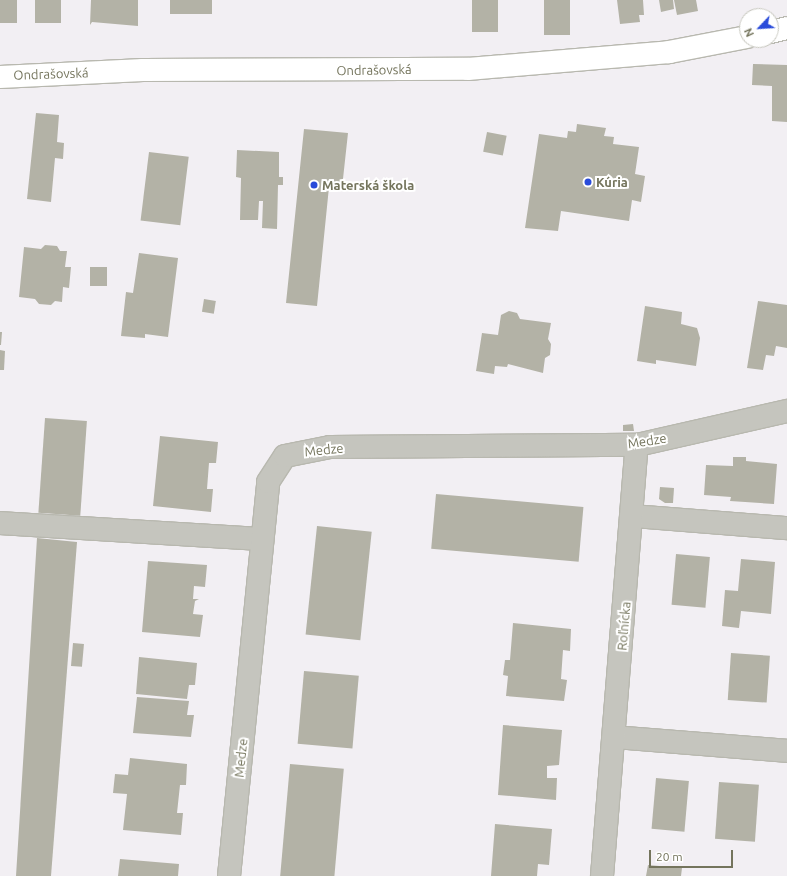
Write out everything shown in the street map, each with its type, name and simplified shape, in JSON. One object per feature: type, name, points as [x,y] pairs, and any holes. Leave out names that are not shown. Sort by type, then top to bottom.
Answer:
[{"type":"street","name":"Ondrašovská","points":[[0,77],[143,70],[468,69],[669,52],[739,39]]},
{"type":"street","name":"Medze","points":[[230,876],[268,482],[285,456],[303,451],[330,447],[637,445],[787,411]]},
{"type":"street","name":"Roľnícka","points":[[602,876],[633,516],[637,445]]},
{"type":"street","points":[[633,516],[787,528]]},
{"type":"street","points":[[0,523],[262,539]]},
{"type":"street","points":[[614,736],[787,751]]},
{"type":"building","points":[[0,0],[17,0],[17,23],[0,23]]},
{"type":"building","points":[[35,0],[61,0],[61,23],[35,23]]},
{"type":"building","points":[[91,0],[138,0],[138,26],[92,22],[90,25]]},
{"type":"building","points":[[170,0],[212,0],[212,14],[170,14]]},
{"type":"building","points":[[472,0],[498,0],[498,32],[472,32]]},
{"type":"building","points":[[544,0],[570,0],[570,35],[544,35]]},
{"type":"building","points":[[617,0],[643,0],[644,15],[639,15],[640,22],[620,24]]},
{"type":"building","points":[[659,0],[673,0],[674,9],[661,12]]},
{"type":"building","points":[[674,0],[696,0],[698,11],[677,15]]},
{"type":"building","points":[[753,64],[787,65],[787,122],[772,121],[772,86],[752,85]]},
{"type":"building","points":[[36,113],[59,115],[57,142],[64,143],[63,159],[55,158],[51,202],[27,199]]},
{"type":"building","name":"Kúria","points":[[577,124],[606,128],[604,136],[614,137],[613,144],[639,147],[635,174],[645,176],[641,202],[632,200],[629,221],[561,211],[558,231],[525,228],[539,134],[567,138],[568,131],[576,132]]},
{"type":"building","points":[[304,129],[348,133],[342,188],[329,187],[317,306],[286,303]]},
{"type":"building","points":[[487,132],[507,136],[503,155],[483,152]]},
{"type":"building","points":[[237,150],[279,152],[279,177],[283,177],[283,185],[278,185],[277,229],[262,228],[263,201],[259,201],[258,220],[240,220],[241,178],[236,177]]},
{"type":"building","points":[[149,152],[189,157],[180,225],[141,220]]},
{"type":"building","points":[[45,245],[57,246],[60,251],[67,251],[65,267],[71,267],[69,288],[63,287],[62,302],[55,301],[51,305],[39,304],[35,299],[19,297],[24,247],[41,249]]},
{"type":"building","points":[[139,253],[178,258],[168,337],[145,334],[145,338],[121,336],[126,292],[133,293]]},
{"type":"building","points":[[90,267],[107,267],[107,286],[90,286]]},
{"type":"building","points":[[204,299],[216,301],[214,314],[202,312]]},
{"type":"building","points":[[758,301],[787,305],[787,348],[776,346],[774,356],[766,355],[763,370],[747,368]]},
{"type":"building","points":[[645,306],[682,312],[681,324],[697,328],[700,338],[696,366],[656,360],[656,364],[637,361]]},
{"type":"building","points":[[509,311],[517,313],[520,319],[551,323],[548,339],[551,344],[550,355],[545,358],[543,373],[508,364],[507,367],[495,366],[494,374],[476,371],[482,333],[498,335],[501,315]]},
{"type":"building","points":[[0,332],[2,332],[1,345],[0,345]]},
{"type":"building","points":[[0,350],[5,351],[4,370],[0,370]]},
{"type":"building","points":[[45,418],[87,421],[80,516],[38,513]]},
{"type":"building","points":[[633,424],[634,431],[623,431],[623,425]]},
{"type":"building","points":[[160,436],[218,442],[216,463],[209,463],[207,489],[213,489],[211,512],[153,506]]},
{"type":"building","points":[[733,457],[746,457],[746,461],[777,464],[774,504],[730,501],[731,497],[704,495],[706,465],[733,466]]},
{"type":"building","points":[[660,487],[674,488],[673,503],[665,503],[659,499]]},
{"type":"building","points":[[436,494],[583,507],[579,562],[431,549]]},
{"type":"building","points":[[317,526],[372,532],[360,640],[306,634]]},
{"type":"building","points":[[37,538],[77,542],[51,876],[16,876]]},
{"type":"building","points":[[676,554],[710,557],[705,608],[672,605]]},
{"type":"building","points":[[741,559],[775,562],[771,614],[741,611],[739,628],[722,626],[725,590],[738,591]]},
{"type":"building","points":[[148,561],[207,565],[205,587],[194,586],[193,599],[199,599],[195,601],[193,614],[203,615],[200,637],[142,632]]},
{"type":"building","points":[[513,623],[571,629],[570,651],[563,650],[561,679],[567,680],[564,701],[506,696],[508,676],[503,675],[505,660],[510,660]]},
{"type":"building","points":[[73,643],[84,644],[82,667],[71,666]]},
{"type":"building","points":[[731,653],[770,656],[767,703],[728,700]]},
{"type":"building","points":[[139,657],[197,663],[195,685],[189,685],[187,699],[136,694]]},
{"type":"building","points":[[304,671],[359,676],[352,749],[298,744]]},
{"type":"building","points":[[137,697],[189,701],[187,715],[194,715],[191,737],[133,733]]},
{"type":"building","points":[[503,725],[562,730],[559,765],[547,766],[547,778],[557,778],[556,800],[498,795]]},
{"type":"building","points":[[130,758],[187,764],[186,785],[180,785],[177,813],[183,813],[181,835],[123,830],[127,794],[113,793],[115,774],[128,775]]},
{"type":"building","points":[[290,764],[344,769],[334,876],[280,876]]},
{"type":"building","points":[[656,778],[689,781],[684,832],[652,829]]},
{"type":"building","points":[[719,782],[759,785],[755,842],[715,839]]},
{"type":"building","points":[[495,824],[552,829],[549,865],[538,864],[537,876],[491,876]]},
{"type":"building","points":[[120,859],[179,864],[178,876],[118,876]]},
{"type":"building","points":[[648,865],[682,868],[681,876],[646,876]]},
{"type":"place","name":"Kúria","points":[[588,182]]},
{"type":"place","name":"Materská škola","points":[[314,185]]}]
